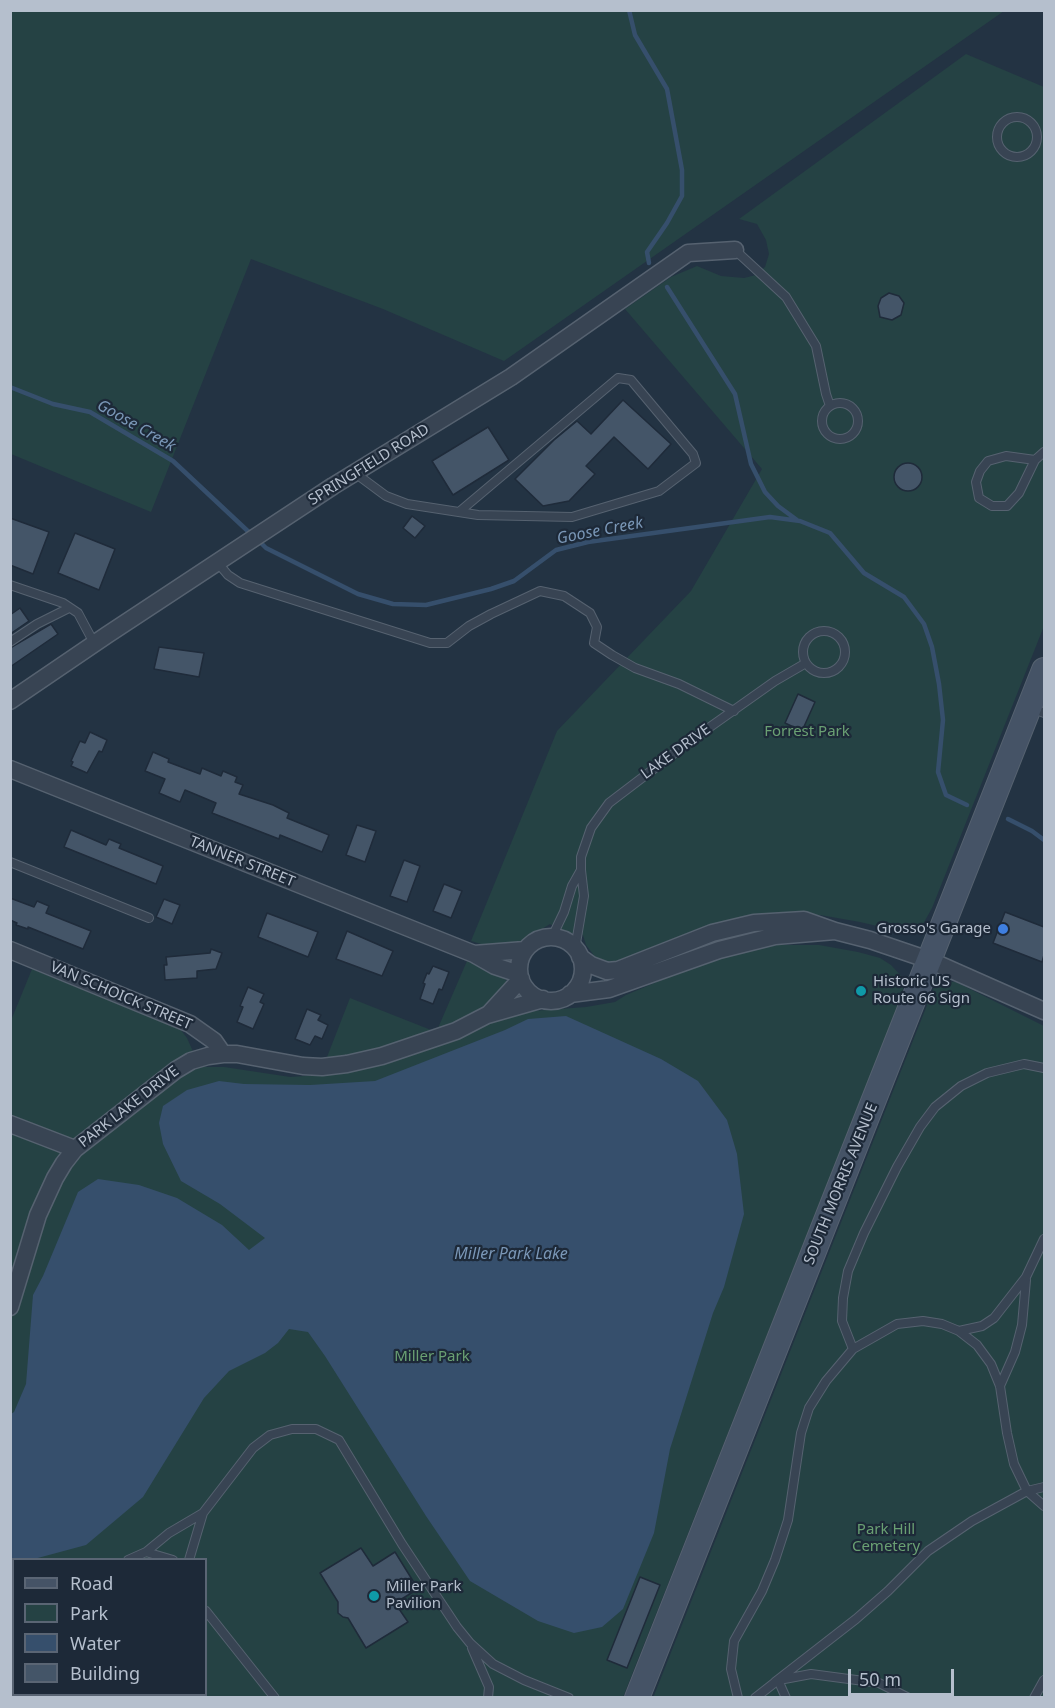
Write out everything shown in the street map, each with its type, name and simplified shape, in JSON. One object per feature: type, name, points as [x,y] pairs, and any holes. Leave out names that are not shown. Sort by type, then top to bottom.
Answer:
[{"type":"main road","name":"SOUTH MORRIS AVENUE","points":[[636,1698],[929,960],[1037,710],[1044,670]]},
{"type":"street","name":"SPRINGFIELD ROAD","points":[[10,701],[94,643],[355,472],[511,377],[688,253],[735,250]]},
{"type":"street","name":"TANNER STREET","points":[[10,769],[474,954],[520,977]]},
{"type":"street","points":[[834,932],[775,936],[718,950],[609,989],[570,994],[552,1000],[543,999],[529,992],[520,977],[521,957],[532,943],[542,938],[552,937],[565,940],[591,965],[608,971],[618,970],[712,933],[754,923],[804,920],[834,932],[870,940],[929,960],[1044,1011]]},
{"type":"street","name":"VAN SCHOICK STREET","points":[[10,950],[190,1024],[214,1041],[223,1054]]},
{"type":"street","name":"TANNER STREET","points":[[474,954],[525,950]]},
{"type":"street","points":[[570,994],[577,987],[581,978],[582,968],[578,953]]},
{"type":"street","name":"PARK LAKE DRIVE","points":[[487,1016],[520,977]]},
{"type":"street","name":"PARK LAKE DRIVE","points":[[10,1307],[38,1215],[55,1178],[75,1149],[176,1070],[191,1061],[208,1056],[237,1054],[303,1066],[322,1067],[348,1064],[382,1056],[456,1031],[487,1016],[543,999]]},
{"type":"street","points":[[10,1124],[75,1149]]},
{"type":"lane","points":[[1017,117],[1024,119],[1034,128],[1040,142],[1025,155],[1013,156],[1002,150],[997,139],[1005,122],[1017,117]]},
{"type":"lane","points":[[735,250],[786,297],[816,346],[825,394],[830,406]]},
{"type":"lane","points":[[355,472],[386,495],[407,504],[478,515],[572,518],[659,491],[696,463],[693,454],[631,380],[618,378],[459,512]]},
{"type":"lane","points":[[842,403],[853,409],[858,426],[851,436],[840,440],[825,432],[822,421],[830,406],[842,403]]},
{"type":"lane","points":[[1035,460],[1006,456],[988,460],[976,482],[979,498],[992,506],[1007,506],[1018,493],[1035,460],[1044,452]]},
{"type":"lane","points":[[217,562],[228,575],[240,583],[430,643],[447,643],[469,626],[540,591],[564,596],[590,613],[597,627],[594,643],[635,668],[679,684],[734,711]]},
{"type":"lane","points":[[10,585],[63,603],[78,613],[94,643]]},
{"type":"lane","points":[[10,642],[37,624],[69,608]]},
{"type":"lane","points":[[827,632],[843,643],[845,650],[842,663],[831,672],[817,672],[806,663],[805,644],[814,634],[827,632]]},
{"type":"lane","name":"LAKE DRIVE","points":[[578,953],[584,896],[581,857],[591,828],[609,803],[631,784],[776,681],[806,663]]},
{"type":"lane","points":[[10,862],[149,918]]},
{"type":"lane","name":"LAKE DRIVE","points":[[552,937],[564,912],[572,886],[581,870]]},
{"type":"lane","points":[[853,1348],[842,1322],[843,1298],[848,1271],[897,1167],[920,1127],[935,1107],[961,1086],[987,1073],[1024,1064],[1044,1068]]},
{"type":"lane","points":[[960,1331],[982,1326],[994,1318],[1026,1277],[1044,1239]]},
{"type":"lane","points":[[1000,1386],[1015,1352],[1022,1324],[1026,1277]]},
{"type":"lane","points":[[738,1698],[731,1670],[734,1641],[762,1591],[788,1520],[801,1433],[809,1408],[826,1381],[853,1348],[897,1324],[923,1322],[942,1324],[960,1331],[977,1345],[991,1364],[1000,1386],[1014,1464],[1027,1491],[1044,1506]]},
{"type":"lane","points":[[190,1558],[203,1514],[253,1448],[270,1435],[292,1428],[316,1429],[339,1440],[402,1544],[470,1643],[493,1664],[524,1680],[569,1698]]},
{"type":"lane","points":[[755,1698],[888,1591],[928,1551],[972,1521],[1027,1491],[1044,1486]]},
{"type":"lane","points":[[132,1558],[146,1552],[169,1533],[203,1514]]},
{"type":"lane","points":[[146,1552],[166,1558]]},
{"type":"lane","points":[[207,1612],[273,1697]]},
{"type":"lane","points":[[470,1643],[489,1687],[488,1698]]},
{"type":"lane","points":[[777,1681],[811,1674],[879,1683],[909,1698]]},
{"type":"lane","points":[[1034,1698],[1044,1680]]},
{"type":"lane","points":[[777,1681],[786,1698]]},
{"type":"green space","points":[[10,11],[1004,11],[504,361],[383,309],[251,259],[151,512],[11,454]]},
{"type":"green space","name":"Forrest Park","points":[[966,54],[1044,87],[1044,626],[932,908],[922,926],[907,933],[820,915],[770,915],[613,964],[596,958],[586,945],[583,935],[561,931],[550,924],[509,946],[491,947],[471,941],[557,731],[691,591],[762,469],[625,309],[671,277],[697,266],[721,276],[744,278],[756,275],[765,267],[769,254],[766,240],[757,224],[739,219]]},
{"type":"green space","name":"Miller Park","points":[[777,945],[819,945],[880,958],[891,965],[905,980],[901,998],[623,1697],[11,1697],[10,1023],[32,969],[180,1029],[187,1038],[200,1067],[224,1067],[290,1077],[320,1075],[350,998],[431,1030],[438,1028],[467,961],[503,977],[532,1011],[586,1007],[615,1002],[626,995],[709,960],[746,949]]},
{"type":"green space","name":"Park Hill Cemetery","points":[[943,981],[956,982],[1044,1026],[1044,1697],[653,1698],[935,985]]},
{"type":"water","name":"Miller Park Lake","points":[[566,1016],[661,1059],[698,1081],[727,1120],[737,1154],[744,1214],[724,1287],[713,1313],[670,1449],[654,1533],[623,1609],[602,1627],[574,1633],[538,1621],[470,1581],[308,1332],[289,1329],[278,1343],[265,1353],[229,1371],[204,1398],[143,1497],[86,1545],[38,1558],[12,1558],[11,1561],[11,1414],[26,1384],[33,1295],[78,1192],[98,1179],[139,1185],[177,1198],[222,1225],[249,1250],[265,1238],[220,1204],[181,1181],[163,1144],[159,1123],[163,1106],[187,1090],[219,1081],[244,1084],[310,1085],[375,1081],[528,1019]]},
{"type":"building","points":[[889,293],[899,296],[904,303],[901,315],[892,320],[880,317],[878,306],[881,298]]},
{"type":"building","points":[[623,400],[671,444],[648,469],[614,437],[586,466],[595,474],[569,501],[543,506],[515,479],[554,440],[577,421],[591,434]]},
{"type":"building","points":[[488,427],[509,460],[453,495],[432,461]]},
{"type":"building","points":[[908,463],[918,467],[922,477],[918,487],[908,491],[898,487],[894,477],[898,467]]},
{"type":"building","points":[[412,516],[425,526],[415,538],[403,528]]},
{"type":"building","points":[[10,518],[49,532],[33,574],[10,565]]},
{"type":"building","points":[[75,533],[115,549],[99,590],[58,573]]},
{"type":"building","points":[[20,608],[29,621],[10,634],[10,615]]},
{"type":"building","points":[[51,624],[58,634],[10,667],[10,648]]},
{"type":"building","points":[[159,647],[204,653],[199,677],[154,669]]},
{"type":"building","points":[[798,694],[815,702],[802,731],[785,723]]},
{"type":"building","points":[[90,732],[107,740],[102,752],[99,751],[87,773],[71,766],[73,762],[71,761],[80,741],[85,743]]},
{"type":"building","points":[[153,752],[169,759],[168,762],[200,774],[202,768],[221,776],[223,771],[237,777],[235,782],[243,785],[239,794],[273,805],[289,813],[287,818],[329,835],[322,852],[280,835],[279,839],[212,813],[216,803],[185,790],[180,802],[159,793],[165,779],[145,771]]},
{"type":"building","points":[[357,825],[376,831],[365,862],[346,855]]},
{"type":"building","points":[[71,830],[106,845],[109,839],[121,844],[119,848],[163,866],[156,884],[64,847]]},
{"type":"building","points":[[404,860],[420,866],[407,902],[390,896]]},
{"type":"building","points":[[444,884],[462,891],[451,918],[433,911]]},
{"type":"building","points":[[10,898],[34,907],[37,901],[49,906],[46,913],[91,931],[83,949],[28,927],[28,929],[16,925],[17,923],[10,920]]},
{"type":"building","points":[[164,899],[180,905],[172,924],[156,917]]},
{"type":"building","points":[[1005,912],[1044,927],[1042,962],[993,943]]},
{"type":"building","points":[[267,913],[318,932],[308,957],[258,937]]},
{"type":"building","points":[[347,931],[393,951],[382,976],[336,959]]},
{"type":"building","points":[[211,949],[222,953],[216,969],[197,971],[197,978],[165,980],[166,957],[210,953]]},
{"type":"building","points":[[433,966],[449,972],[433,1004],[420,999],[425,984],[423,983]]},
{"type":"building","points":[[248,987],[264,994],[260,1002],[264,1004],[253,1029],[237,1022],[243,1007],[240,1006]]},
{"type":"building","points":[[307,1009],[321,1015],[318,1020],[328,1025],[322,1039],[315,1036],[310,1045],[295,1039]]},
{"type":"building","name":"Miller Park Pavilion","points":[[361,1548],[373,1566],[395,1552],[418,1589],[395,1603],[408,1622],[366,1648],[348,1618],[338,1613],[338,1602],[320,1573]]},
{"type":"building","points":[[640,1577],[660,1585],[627,1668],[607,1660]]},
{"type":"waterway","points":[[629,10],[635,35],[667,89],[682,170],[682,196],[647,252],[649,263]]},
{"type":"waterway","points":[[667,287],[735,394],[751,464],[765,492],[778,506],[797,520]]},
{"type":"waterway","name":"Goose Creek","points":[[10,387],[53,404],[90,412],[173,461],[252,535]]},
{"type":"waterway","name":"Goose Creek","points":[[258,540],[266,548],[358,594],[393,604],[426,605],[514,581],[556,550],[588,542],[770,517],[800,521],[830,533],[864,573],[904,597],[924,624],[932,647],[943,720],[938,772],[946,795],[967,805]]},
{"type":"waterway","name":"Goose Creek","points":[[1008,819],[1044,840]]},
{"type":"place","name":"Grosso's Garage","points":[[1003,929]]},
{"type":"place","name":"Historic US Route 66 Sign","points":[[861,991]]},
{"type":"place","name":"Miller Park Pavilion","points":[[374,1596]]}]
